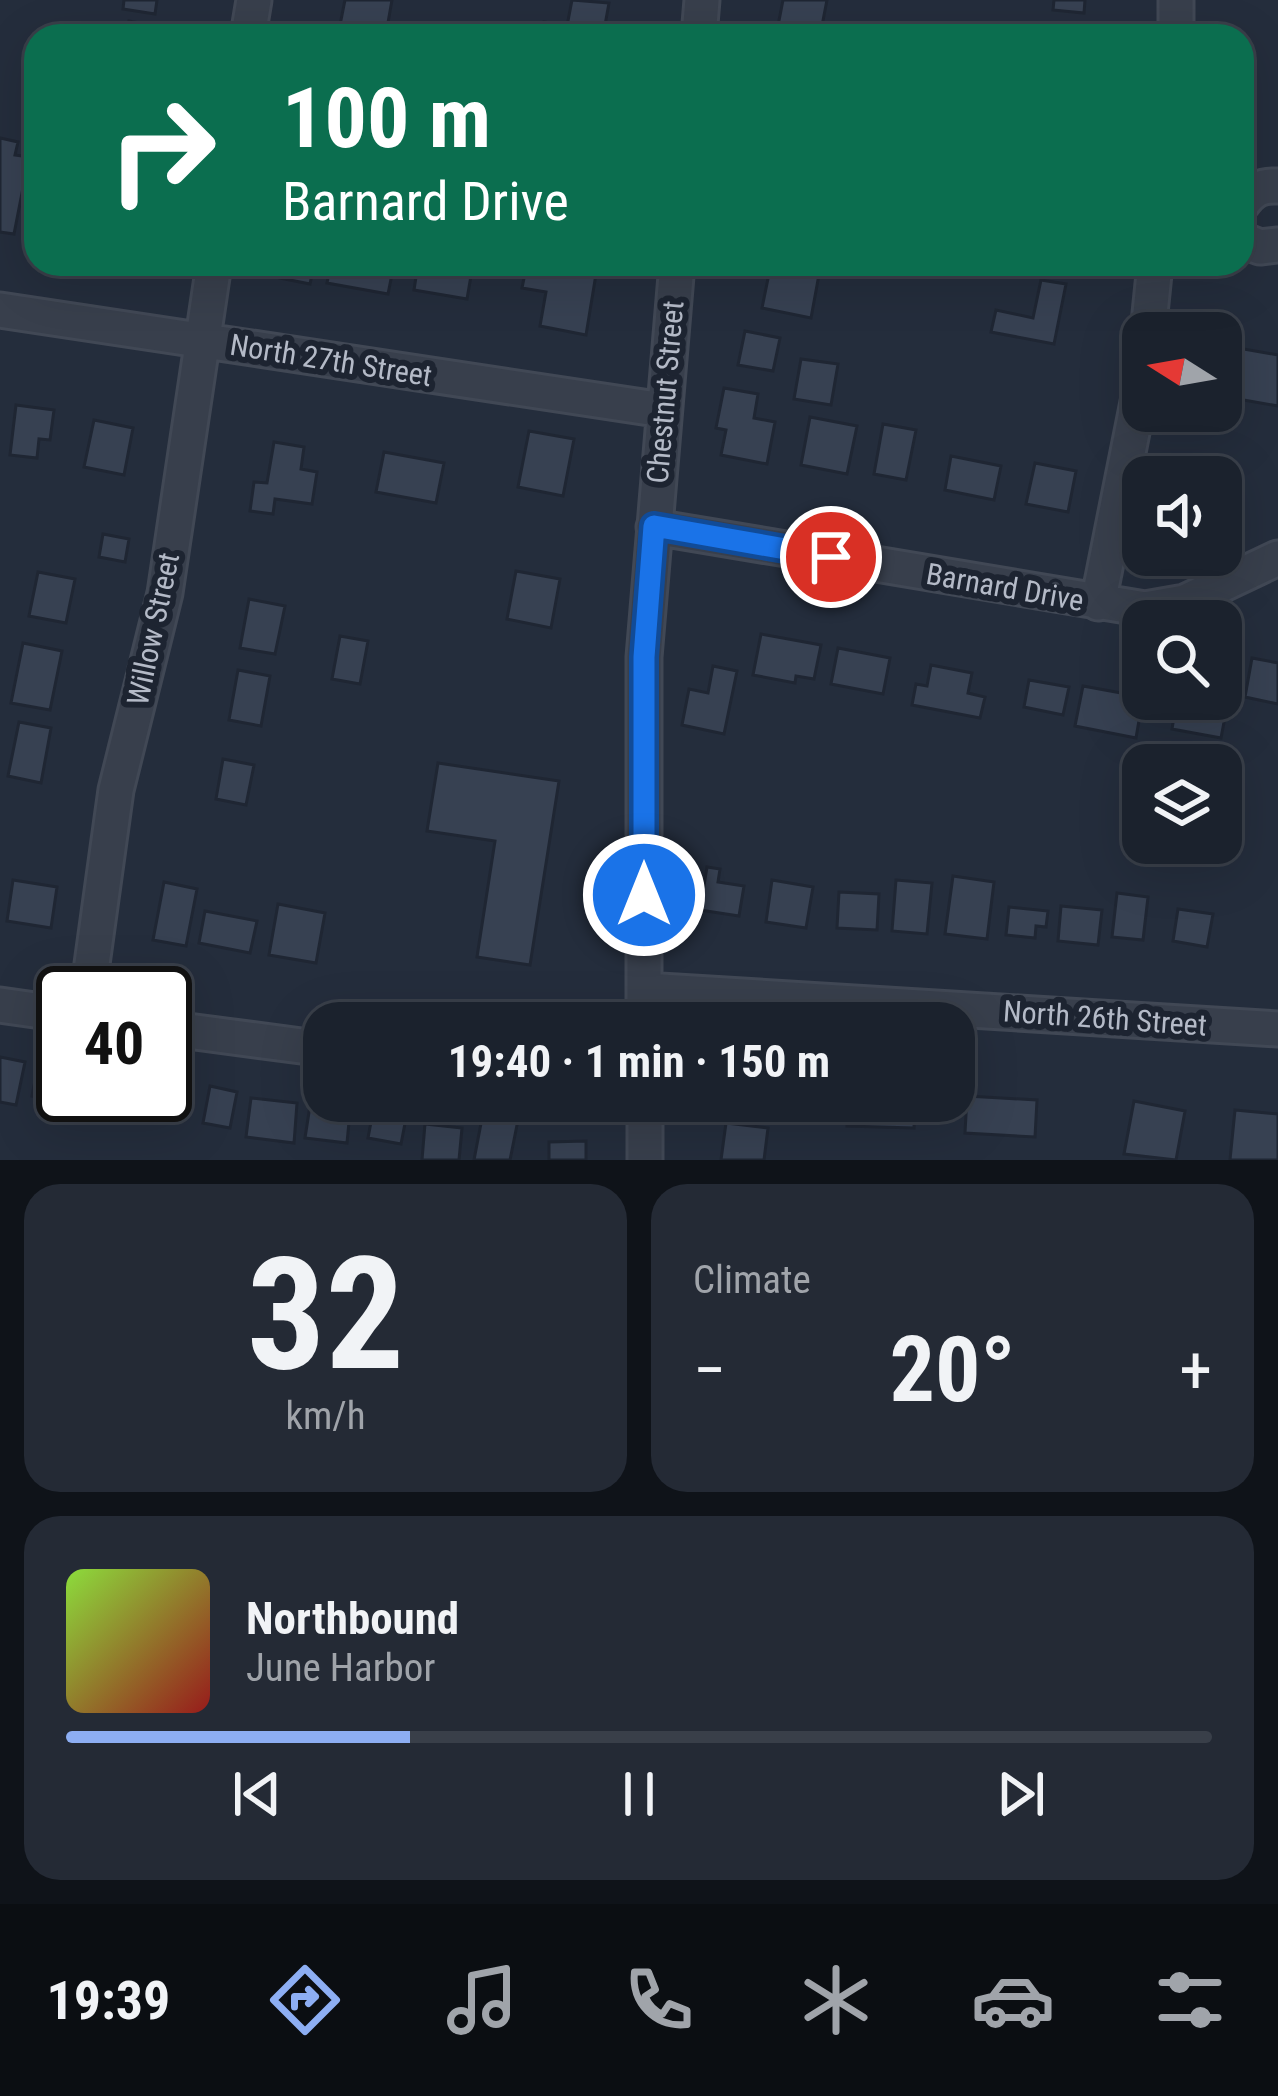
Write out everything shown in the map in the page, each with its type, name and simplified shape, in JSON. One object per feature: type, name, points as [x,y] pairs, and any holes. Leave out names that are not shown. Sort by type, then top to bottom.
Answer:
[{"type":"street","name":"Willow Street","points":[[92,966],[116,790],[165,593],[212,276]]},
{"type":"street","name":"Chestnut Street","points":[[644,1002],[644,657],[676,276]]},
{"type":"street","points":[[1150,312],[1154,276]]},
{"type":"street","name":"North 27th Street","points":[[0,310],[663,410]]},
{"type":"street","points":[[1098,603],[1132,432]]},
{"type":"street","name":"Barnard Drive","points":[[654,526],[1145,609],[1185,602],[1278,558]]},
{"type":"street","points":[[0,1005],[36,1010]]},
{"type":"street","name":"North 26th Street","points":[[975,1018],[1278,1029]]},
{"type":"street","points":[[192,1032],[303,1046]]},
{"type":"street","points":[[644,1122],[645,1160]]},
{"type":"building","points":[[124,0],[157,0],[155,14],[123,9]]},
{"type":"building","points":[[345,0],[392,0],[388,24],[340,24]]},
{"type":"building","points":[[572,0],[609,3],[605,24],[567,24]]},
{"type":"building","points":[[783,0],[827,0],[822,24],[778,24]]},
{"type":"building","points":[[1054,0],[1085,0],[1084,13],[1053,10]]},
{"type":"building","points":[[0,138],[18,142],[15,155],[24,156],[24,183],[14,234],[0,232]]},
{"type":"building","points":[[280,276],[312,276],[310,284]]},
{"type":"building","points":[[328,276],[392,276],[388,294],[327,283]]},
{"type":"building","points":[[416,276],[471,276],[467,299],[414,290]]},
{"type":"building","points":[[524,276],[596,276],[586,335],[540,326],[546,292],[522,288]]},
{"type":"building","points":[[769,276],[819,276],[811,318],[762,308]]},
{"type":"building","points":[[1041,280],[1066,284],[1054,344],[991,332],[996,310],[1033,318]]},
{"type":"building","points":[[745,331],[780,338],[773,371],[738,365]]},
{"type":"building","points":[[1242,349],[1278,355],[1278,406],[1242,400]]},
{"type":"building","points":[[801,359],[838,364],[831,405],[794,399]]},
{"type":"building","points":[[724,388],[758,394],[754,418],[775,422],[767,464],[721,455],[726,430],[716,428]]},
{"type":"building","points":[[16,405],[54,410],[50,440],[39,439],[37,458],[10,455]]},
{"type":"building","points":[[810,417],[857,426],[847,474],[801,465]]},
{"type":"building","points":[[94,420],[133,428],[124,475],[84,467]]},
{"type":"building","points":[[883,424],[916,430],[906,480],[874,474]]},
{"type":"building","points":[[529,431],[574,439],[563,496],[518,487]]},
{"type":"building","points":[[274,442],[304,447],[301,469],[317,472],[312,504],[275,499],[273,514],[250,511],[254,482],[267,483]]},
{"type":"building","points":[[384,452],[444,463],[436,503],[376,492]]},
{"type":"building","points":[[951,456],[1001,466],[994,500],[945,490]]},
{"type":"building","points":[[1035,463],[1076,471],[1068,512],[1026,504]]},
{"type":"building","points":[[103,534],[129,539],[125,562],[99,557]]},
{"type":"building","points":[[516,571],[560,579],[551,628],[507,619]]},
{"type":"building","points":[[38,572],[75,579],[66,623],[29,616]]},
{"type":"building","points":[[249,599],[285,606],[275,654],[240,648]]},
{"type":"building","points":[[761,634],[821,645],[814,679],[796,676],[795,683],[753,675]]},
{"type":"building","points":[[340,636],[368,641],[360,684],[332,679]]},
{"type":"building","points":[[23,643],[62,651],[50,710],[11,703]]},
{"type":"building","points":[[838,648],[890,658],[883,694],[831,684]]},
{"type":"building","points":[[1252,658],[1278,663],[1278,704],[1245,697]]},
{"type":"building","points":[[931,665],[972,673],[968,693],[985,697],[980,718],[912,705],[916,684],[927,686]]},
{"type":"building","points":[[713,666],[737,671],[724,734],[682,725],[689,689],[708,693]]},
{"type":"building","points":[[238,670],[270,676],[261,726],[229,720]]},
{"type":"building","points":[[1029,680],[1069,687],[1063,715],[1024,707]]},
{"type":"building","points":[[1083,686],[1122,693],[1122,720],[1139,720],[1136,738],[1075,726]]},
{"type":"building","points":[[1174,720],[1224,720],[1221,738],[1172,729]]},
{"type":"building","points":[[19,722],[51,728],[41,783],[8,776]]},
{"type":"building","points":[[223,759],[254,765],[246,805],[216,799]]},
{"type":"building","points":[[438,763],[559,781],[530,965],[477,957],[495,841],[427,831]]},
{"type":"building","points":[[707,867],[720,869],[718,882],[744,886],[739,916],[700,910]]},
{"type":"building","points":[[953,876],[994,882],[987,939],[945,934]]},
{"type":"building","points":[[13,880],[57,887],[51,928],[7,921]]},
{"type":"building","points":[[772,880],[813,887],[806,928],[766,922]]},
{"type":"building","points":[[896,880],[932,883],[927,934],[892,931]]},
{"type":"building","points":[[164,882],[197,889],[186,946],[153,940]]},
{"type":"building","points":[[839,892],[879,894],[877,930],[837,928]]},
{"type":"building","points":[[1117,893],[1148,897],[1143,940],[1112,937]]},
{"type":"building","points":[[278,904],[325,913],[316,963],[269,955]]},
{"type":"building","points":[[1061,906],[1102,910],[1098,945],[1058,941]]},
{"type":"building","points":[[1009,907],[1048,911],[1046,927],[1036,926],[1035,938],[1006,935]]},
{"type":"building","points":[[1178,909],[1213,914],[1207,947],[1173,941]]},
{"type":"building","points":[[205,911],[257,921],[250,953],[199,943]]},
{"type":"building","points":[[0,1057],[25,1062],[16,1105],[0,1102]]},
{"type":"building","points":[[210,1086],[237,1092],[230,1128],[203,1123]]},
{"type":"building","points":[[975,1096],[1037,1100],[1035,1137],[965,1133],[966,1122],[975,1122]]},
{"type":"building","points":[[251,1098],[297,1103],[294,1143],[246,1137]]},
{"type":"building","points":[[1134,1101],[1185,1111],[1176,1160],[1124,1154]]},
{"type":"building","points":[[1235,1110],[1278,1114],[1278,1160],[1230,1160]]},
{"type":"building","points":[[307,1122],[349,1122],[347,1143],[305,1138]]},
{"type":"building","points":[[371,1122],[405,1122],[401,1144],[368,1138]]},
{"type":"building","points":[[481,1122],[518,1122],[510,1160],[474,1160]]},
{"type":"building","points":[[847,1122],[914,1122],[914,1128],[847,1126]]},
{"type":"building","points":[[726,1123],[768,1128],[764,1160],[721,1160]]},
{"type":"building","points":[[425,1124],[462,1128],[459,1160],[422,1160]]},
{"type":"building","points":[[586,1141],[586,1160],[549,1160],[549,1142]]},
{"type":"route","points":[[644,895],[644,657],[654,526],[831,557]]}]
